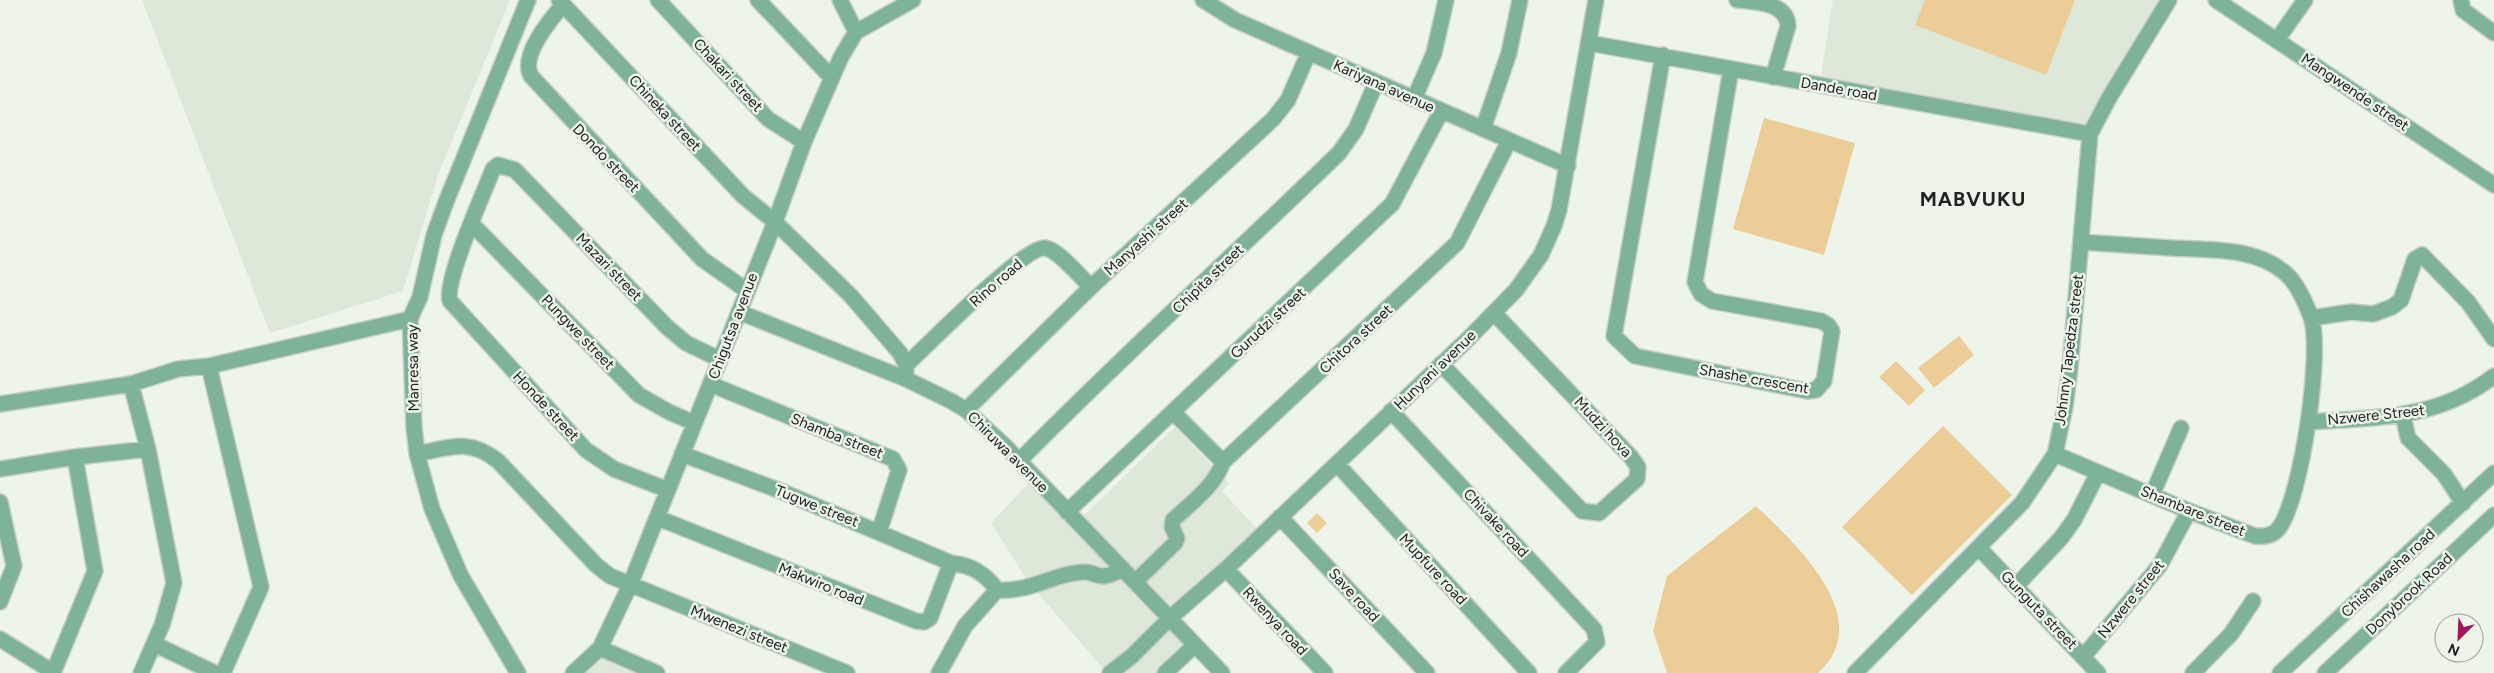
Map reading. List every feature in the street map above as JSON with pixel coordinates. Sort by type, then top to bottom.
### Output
[{"type":"street","name":"Manresa way","points":[[518,673],[461,576],[432,509],[418,454],[414,426],[410,319],[420,297],[434,235],[446,202],[528,0]]},
{"type":"street","name":"Chakari street","points":[[658,0],[768,118],[804,142]]},
{"type":"street","points":[[758,0],[831,77]]},
{"type":"street","points":[[840,0],[856,32],[913,0]]},
{"type":"street","name":"Kariyana avenue","points":[[1203,0],[1235,20],[1414,98],[1509,142],[1568,166]]},
{"type":"street","points":[[1414,98],[1434,53],[1446,0]]},
{"type":"street","points":[[1483,129],[1504,72],[1520,0]]},
{"type":"street","name":"Hunyani avenue","points":[[1110,673],[1131,657],[1170,618],[1226,569],[1442,364],[1516,290],[1541,255],[1554,226],[1568,166],[1596,0]]},
{"type":"street","points":[[1736,0],[1776,8],[1787,19],[1788,26],[1773,77]]},
{"type":"street","name":"Johnny Tapedza street","points":[[1855,673],[1979,548],[2032,491],[2055,454],[2067,397],[2090,134],[2109,98],[2169,0]]},
{"type":"street","name":"Mangwende street","points":[[2216,0],[2494,185]]},
{"type":"street","points":[[2277,40],[2305,0]]},
{"type":"street","points":[[2461,0],[2463,10],[2494,33]]},
{"type":"street","name":"Chineka street","points":[[561,2],[743,196],[775,222],[851,296],[900,353],[906,372]]},
{"type":"street","name":"Dondo street","points":[[561,2],[537,40],[528,64],[530,76],[702,259],[746,290]]},
{"type":"street","name":"Chigutsa avenue","points":[[574,673],[600,648],[630,585],[658,518],[746,290],[775,222],[804,142],[831,77],[856,32]]},
{"type":"street","name":"Dande road","points":[[1589,43],[2090,134]]},
{"type":"street","name":"Manyashi street","points":[[966,410],[1091,287],[1273,119],[1288,100],[1308,52]]},
{"type":"street","name":"Shashe crescent","points":[[1663,56],[1614,336],[1635,356],[1807,391],[1816,390],[1824,381],[1832,331],[1828,325],[1821,321],[1712,301],[1700,294],[1695,282],[1731,69]]},
{"type":"street","name":"Chipita street","points":[[1019,460],[1095,384],[1180,306],[1339,153],[1356,129],[1376,83]]},
{"type":"street","name":"Gurudzi street","points":[[1067,512],[1392,204],[1441,112]]},
{"type":"street","name":"Chitora street","points":[[1135,582],[1176,543],[1177,538],[1172,527],[1173,520],[1220,473],[1223,462],[1457,243],[1509,142]]},
{"type":"street","name":"Mazari street","points":[[472,224],[493,169],[498,165],[512,168],[667,328],[686,343],[719,359]]},
{"type":"street","name":"Honde street","points":[[472,224],[456,264],[449,292],[452,304],[586,450],[614,469],[668,490]]},
{"type":"street","name":"Pungwe street","points":[[472,224],[639,395],[669,412],[694,422]]},
{"type":"street","name":"Shambare street","points":[[2055,454],[2189,511],[2255,536],[2266,536],[2273,533],[2282,522],[2292,498],[2309,422],[2313,344],[2311,318],[2291,278],[2279,268],[2260,259],[2232,252],[2081,242]]},
{"type":"street","name":"Rino road","points":[[906,372],[994,282],[1019,260],[1037,250],[1046,248],[1055,252],[1091,287]]},
{"type":"street","points":[[2311,318],[2351,312],[2373,314],[2392,307],[2401,300],[2415,259],[2422,255],[2468,302],[2494,339]]},
{"type":"street","name":"Chiruwa avenue","points":[[739,312],[906,372],[966,410],[1019,460],[1222,673]]},
{"type":"street","name":"Mudzi hova","points":[[1442,364],[1582,511],[1594,514],[1599,513],[1637,479],[1638,466],[1632,457],[1494,313]]},
{"type":"street","points":[[0,404],[131,384],[178,369],[210,366],[410,319]]},
{"type":"street","points":[[210,366],[261,587],[223,673]]},
{"type":"street","name":"Nzwere Street","points":[[2309,422],[2403,415],[2432,409],[2445,404],[2494,376]]},
{"type":"street","points":[[131,384],[148,449],[174,583],[162,625],[141,673]]},
{"type":"street","name":"Shamba street","points":[[710,384],[893,459],[899,470],[879,532]]},
{"type":"street","points":[[1173,412],[1223,462]]},
{"type":"street","name":"Chivake road","points":[[1391,412],[1593,628],[1597,642],[1566,673]]},
{"type":"street","points":[[2403,415],[2408,438],[2444,474],[2463,502]]},
{"type":"street","points":[[2152,495],[2181,428]]},
{"type":"street","name":"Mwenezi street","points":[[418,454],[461,444],[475,447],[488,453],[498,461],[596,565],[610,576],[847,673]]},
{"type":"street","points":[[0,469],[75,457],[148,449]]},
{"type":"street","name":"Tugwe street","points":[[682,454],[778,490],[950,563],[967,565],[983,574],[997,590]]},
{"type":"street","points":[[0,639],[53,672],[95,571],[75,457]]},
{"type":"street","name":"Mupfure road","points":[[1337,464],[1529,673]]},
{"type":"street","points":[[2016,586],[2074,520],[2098,473]]},
{"type":"street","name":"Chishawasha road","points":[[2280,673],[2494,473]]},
{"type":"street","points":[[0,502],[14,566],[0,602]]},
{"type":"street","name":"Nzwere street","points":[[2083,657],[2160,565],[2189,511]]},
{"type":"street","name":"Donybrook Road","points":[[2325,673],[2494,515]]},
{"type":"street","name":"Save road","points":[[1280,517],[1427,673]]},
{"type":"street","name":"Makwiro road","points":[[658,518],[916,621],[924,622],[930,618],[950,563]]},
{"type":"street","name":"Gunguta street","points":[[1979,548],[2098,673]]},
{"type":"street","points":[[939,673],[965,626],[997,590],[1034,586],[1069,574],[1087,572],[1099,576],[1109,576],[1122,569]]},
{"type":"street","name":"Rwenya road","points":[[1226,569],[1325,673]]},
{"type":"street","points":[[2193,673],[2231,634],[2253,601]]},
{"type":"street","points":[[154,644],[215,673]]},
{"type":"street","points":[[1165,673],[1195,644]]},
{"type":"street","points":[[600,648],[657,673]]},
{"type":"shaded area","points":[[142,0],[510,0],[438,175],[403,291],[270,333]]},
{"type":"shaded area","points":[[1833,0],[2170,0],[2090,131],[1820,81]]},
{"type":"shaded area","points":[[1925,0],[2075,0],[2046,75],[1915,25]]},
{"type":"shaded area","points":[[1764,118],[1855,143],[1824,255],[1733,229]]},
{"type":"shaded area","points":[[1959,336],[1974,355],[1934,388],[1918,368]]},
{"type":"shaded area","points":[[1896,361],[1925,390],[1909,406],[1879,377]]},
{"type":"shaded area","points":[[1943,426],[2012,495],[1912,595],[1842,527]]},
{"type":"shaded area","points":[[1175,427],[1229,483],[1222,491],[1261,533],[1162,622],[1195,656],[1177,673],[1107,673],[1029,583],[991,523],[1030,482],[1073,526]]},
{"type":"shaded area","points":[[1756,506],[1809,561],[1825,584],[1835,606],[1839,629],[1834,652],[1818,673],[1667,673],[1653,631],[1667,576]]},
{"type":"shaded area","points":[[1317,513],[1327,523],[1317,533],[1307,523]]},
{"type":"shaded area","points":[[599,657],[637,673],[584,673]]},
{"type":"district","name":"MABVUKU","points":[[1973,199]]}]
